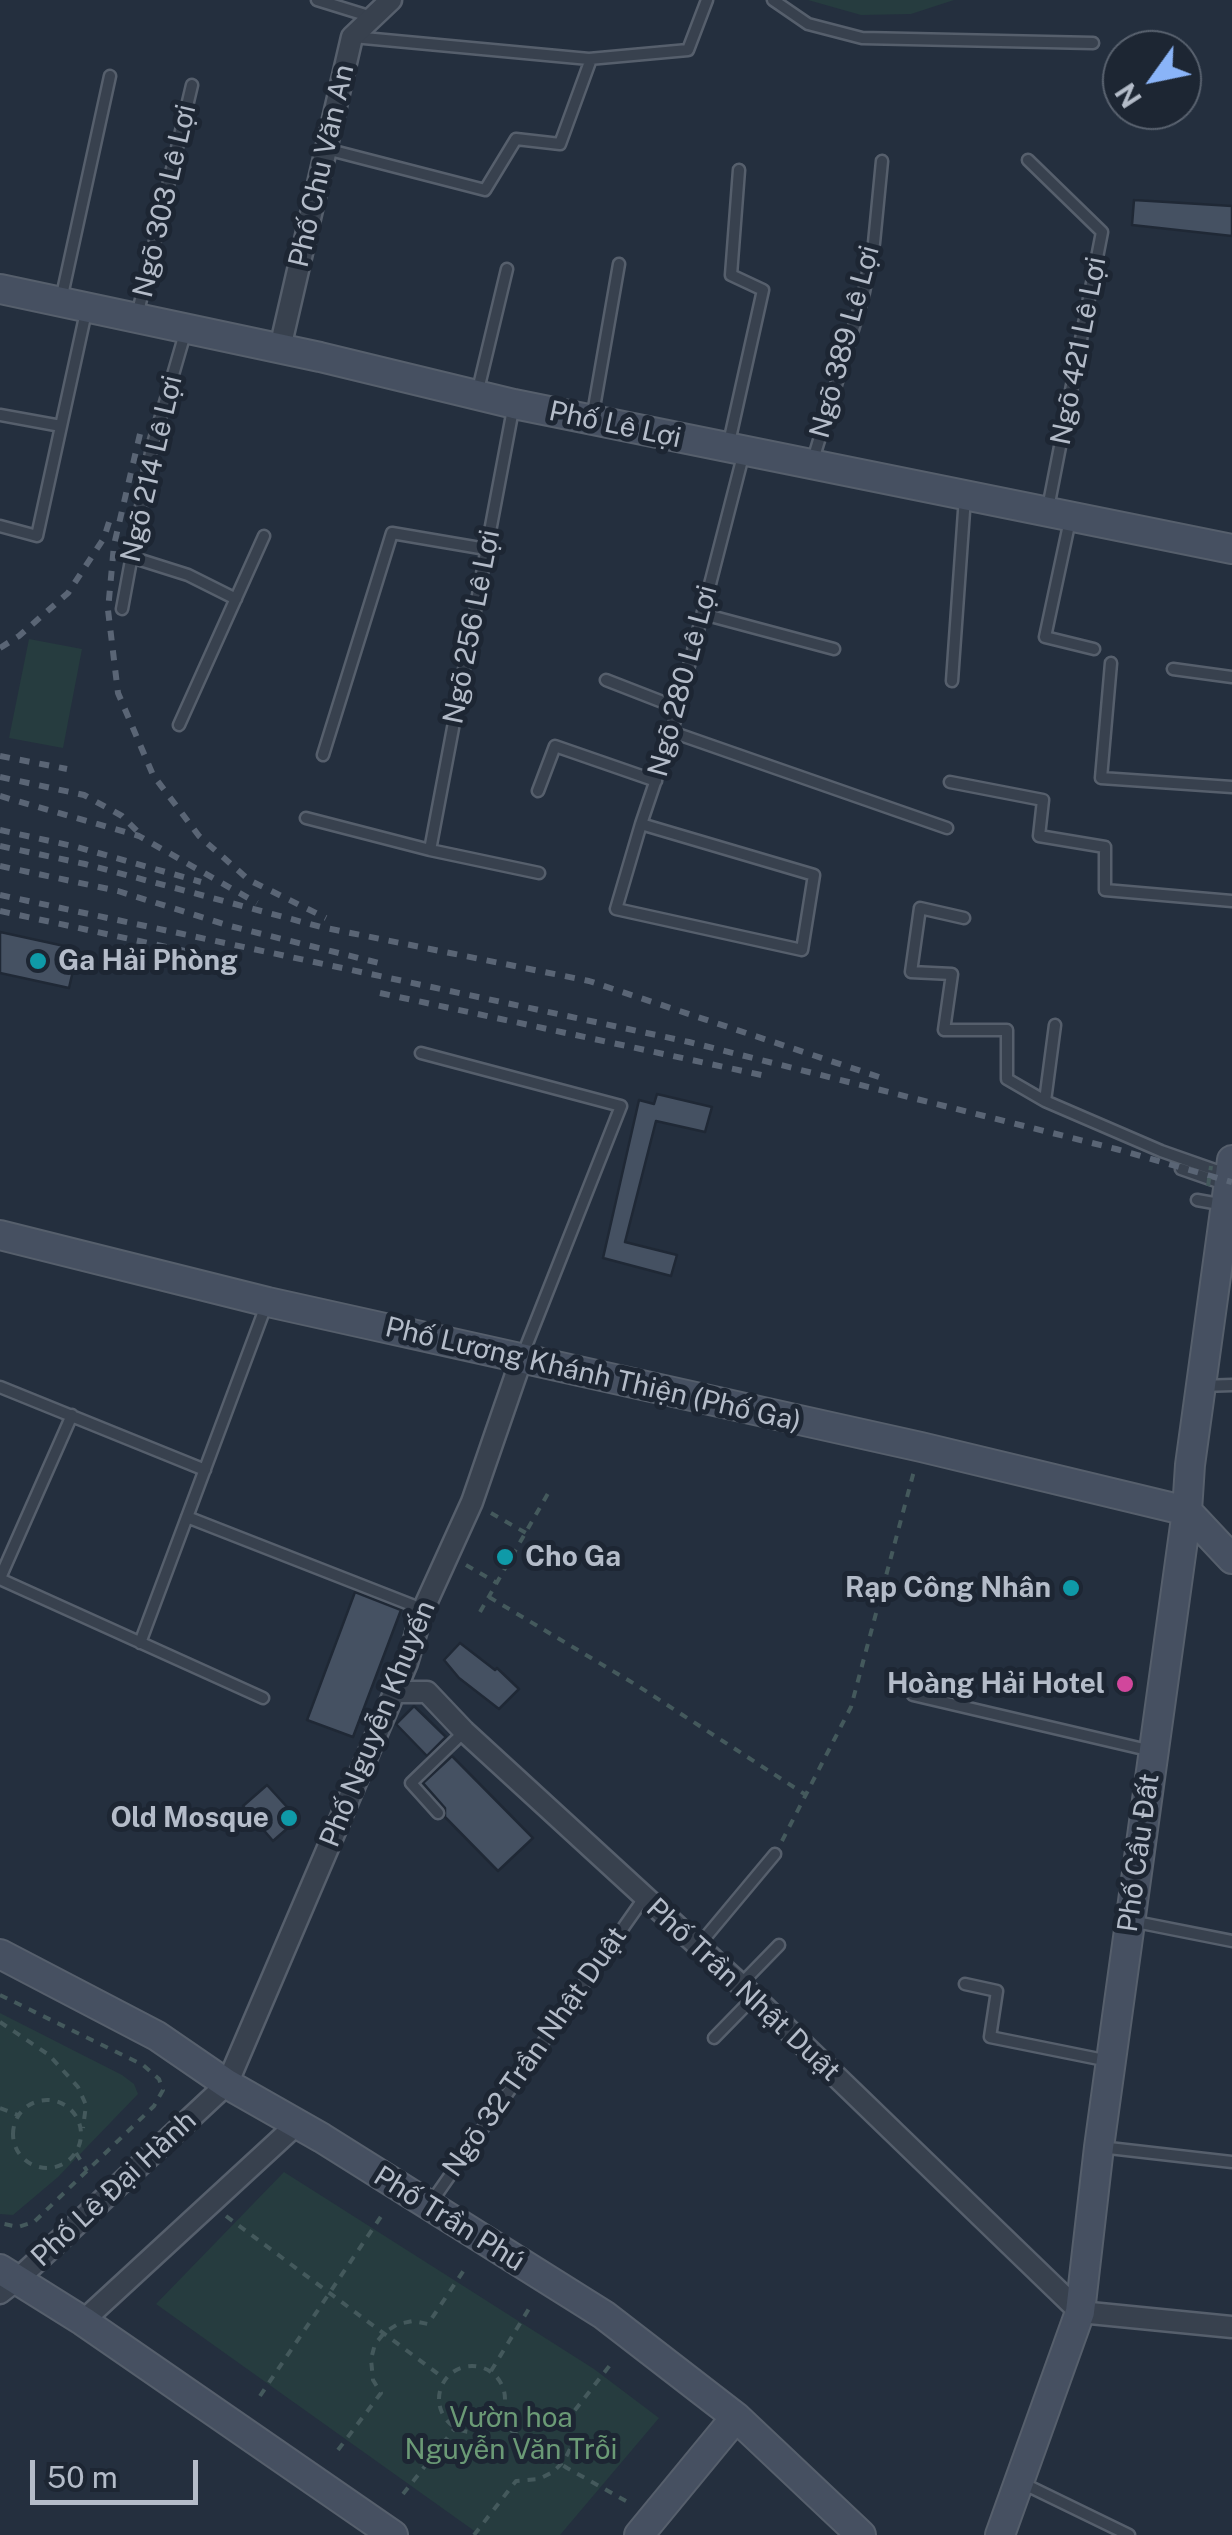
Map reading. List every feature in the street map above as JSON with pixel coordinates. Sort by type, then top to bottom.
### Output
[{"type":"main road","name":"Phố Lê Lợi","points":[[0,290],[280,348],[514,404],[1232,549]]},
{"type":"main road","name":"Phố Cầu Đất","points":[[1000,2535],[1080,2312],[1110,2062],[1188,1511],[1225,1178]]},
{"type":"main road","name":"Phố Lương Khánh Thiện (Phố Ga)","points":[[0,1234],[268,1302],[921,1447],[1188,1511]]},
{"type":"main road","points":[[1188,1511],[1232,1558]]},
{"type":"main road","name":"Phố Trần Phú","points":[[0,1954],[157,2036],[227,2084],[604,2315],[736,2418],[861,2535]]},
{"type":"main road","points":[[6,2280],[83,2321],[393,2535]]},
{"type":"main road","points":[[639,2535],[736,2418]]},
{"type":"street","name":"Phố Chu Văn An","points":[[280,348],[352,37],[378,7]]},
{"type":"street","name":"Phố Nguyễn Khuyến","points":[[227,2084],[472,1502],[521,1360]]},
{"type":"street","name":"Phố Trần Nhật Duật","points":[[407,1662],[426,1692],[464,1731],[747,1991],[1080,2312]]},
{"type":"street","points":[[394,1692],[426,1692]]},
{"type":"street","name":"Phố Lê Đại Hành","points":[[6,2280],[227,2084]]},
{"type":"street","points":[[83,2321],[297,2124]]},
{"type":"street","points":[[1080,2312],[1232,2327]]},
{"type":"lane","points":[[317,0],[378,7]]},
{"type":"lane","points":[[352,37],[591,58],[688,50],[707,0]]},
{"type":"lane","points":[[773,0],[808,24],[862,38],[1093,43]]},
{"type":"lane","points":[[326,149],[485,190],[516,139],[560,144],[591,58]]},
{"type":"lane","points":[[0,526],[37,536],[60,426],[74,303],[110,76]]},
{"type":"lane","name":"Ngõ 303 Lê Lợi","points":[[137,317],[192,84]]},
{"type":"lane","name":"Ngõ 421 Lê Lợi","points":[[1028,160],[1102,232],[1058,516]]},
{"type":"lane","name":"Ngõ 389 Lê Lợi","points":[[812,464],[862,297],[874,243],[882,161]]},
{"type":"lane","name":"Ngõ 280 Lê Lợi","points":[[642,824],[814,875],[802,950],[616,909],[642,824],[672,732],[703,614],[764,290],[731,276],[739,170]]},
{"type":"lane","points":[[592,420],[619,264]]},
{"type":"lane","points":[[477,395],[507,269]]},
{"type":"lane","name":"Ngõ 214 Lê Lợi","points":[[122,609],[152,447],[186,329]]},
{"type":"lane","name":"Ngõ 256 Lê Lợi","points":[[430,850],[514,404]]},
{"type":"lane","points":[[0,414],[60,426]]},
{"type":"lane","points":[[952,682],[966,496]]},
{"type":"lane","points":[[1058,516],[1046,637],[1094,648]]},
{"type":"lane","points":[[323,755],[392,533],[486,549]]},
{"type":"lane","points":[[178,725],[264,536]]},
{"type":"lane","points":[[131,557],[188,575],[236,599]]},
{"type":"lane","points":[[703,614],[834,649]]},
{"type":"lane","points":[[1111,662],[1102,778],[1232,787]]},
{"type":"lane","points":[[1173,669],[1232,677]]},
{"type":"lane","points":[[606,680],[678,708]]},
{"type":"lane","points":[[672,732],[947,828]]},
{"type":"lane","points":[[538,791],[555,746],[656,781]]},
{"type":"lane","points":[[950,782],[1043,800],[1039,836],[1106,847],[1105,890],[1232,901]]},
{"type":"lane","points":[[306,818],[538,873]]},
{"type":"lane","points":[[964,918],[920,908],[910,972],[952,974],[944,1030],[1007,1030],[1007,1079],[1045,1102],[1225,1178]]},
{"type":"lane","points":[[1045,1102],[1055,1025]]},
{"type":"lane","points":[[421,1052],[621,1106],[521,1360]]},
{"type":"lane","points":[[1181,1169],[1225,1178]]},
{"type":"lane","points":[[1198,1200],[1225,1178]]},
{"type":"lane","points":[[140,1643],[268,1302]]},
{"type":"lane","points":[[1201,1386],[1232,1385]]},
{"type":"lane","points":[[0,1386],[205,1470]]},
{"type":"lane","points":[[72,1415],[0,1578],[263,1698]]},
{"type":"lane","points":[[187,1517],[424,1610]]},
{"type":"lane","points":[[912,1695],[1154,1752]]},
{"type":"lane","points":[[438,1812],[410,1782],[464,1731]]},
{"type":"lane","points":[[698,1946],[775,1854]]},
{"type":"lane","name":"Ngõ 32 Trần Nhật Duật","points":[[428,2207],[644,1898]]},
{"type":"lane","points":[[1130,1921],[1232,1941]]},
{"type":"lane","points":[[714,2038],[779,1945]]},
{"type":"lane","points":[[966,1984],[997,1991],[990,2037],[1110,2062]]},
{"type":"lane","points":[[1099,2147],[1232,2162]]},
{"type":"lane","points":[[1019,2482],[1129,2535]]},
{"type":"path","points":[[775,1854],[852,1706],[921,1447]]},
{"type":"path","points":[[480,1612],[550,1490]]},
{"type":"path","points":[[472,1502],[526,1533]]},
{"type":"path","points":[[448,1556],[497,1582]]},
{"type":"path","points":[[488,1597],[638,1686],[806,1795]]},
{"type":"path","points":[[0,1995],[143,2065],[159,2079],[162,2090],[154,2106],[34,2222],[18,2227],[0,2223]]},
{"type":"path","points":[[0,2022],[49,2055],[78,2087],[86,2105],[82,2130],[76,2154],[57,2168],[32,2166],[15,2148],[12,2136],[18,2116],[37,2101],[61,2102],[71,2108],[82,2130]]},
{"type":"path","points":[[0,2108],[18,2116]]},
{"type":"path","points":[[76,2154],[87,2172]]},
{"type":"path","points":[[222,2214],[445,2380]]},
{"type":"path","points":[[260,2396],[382,2214]]},
{"type":"path","points":[[338,2450],[381,2393],[373,2380],[371,2358],[376,2344],[398,2324],[428,2324],[466,2267]]},
{"type":"path","points":[[492,2372],[530,2306]]},
{"type":"path","points":[[474,2535],[516,2481],[539,2479],[562,2464],[571,2447],[572,2414],[614,2360]]},
{"type":"path","points":[[469,2365],[492,2372],[505,2399],[498,2420],[478,2432],[455,2428],[440,2410],[438,2399],[445,2380],[458,2368],[469,2365]]},
{"type":"path","points":[[498,2420],[562,2464],[626,2500]]},
{"type":"path","points":[[402,2494],[455,2428]]},
{"type":"green space","points":[[808,0],[954,0],[911,14],[861,15]]},
{"type":"green space","points":[[29,639],[82,649],[63,748],[9,738]]},
{"type":"green space","points":[[0,2013],[122,2075],[134,2084],[138,2094],[58,2177],[13,2215],[0,2214]]},
{"type":"green space","name":"Vườn hoa Nguyễn Văn Trỗi","points":[[284,2172],[594,2369],[659,2418],[560,2535],[480,2535],[156,2304]]},
{"type":"building","points":[[1134,200],[1232,206],[1232,236],[1132,225]]},
{"type":"building","name":"Ga Hải Phòng","points":[[0,932],[78,949],[69,988],[0,973]]},
{"type":"building","points":[[657,1094],[712,1107],[705,1132],[656,1121],[625,1242],[677,1255],[671,1276],[603,1258],[639,1100],[654,1104]]},
{"type":"building","points":[[355,1592],[401,1610],[353,1737],[307,1720]]},
{"type":"building","points":[[460,1643],[497,1668],[519,1689],[499,1709],[459,1678],[444,1660]]},
{"type":"building","points":[[414,1706],[446,1737],[427,1756],[396,1724]]},
{"type":"building","points":[[452,1756],[533,1838],[498,1871],[445,1817],[445,1808],[423,1783]]},
{"type":"building","points":[[267,1785],[298,1819],[273,1841],[243,1806]]},
{"type":"railway","points":[[140,434],[114,545],[108,610],[118,693],[153,775],[199,836],[249,880],[326,918]]},
{"type":"railway","points":[[0,648],[68,593],[104,538],[110,519]]},
{"type":"railway","points":[[0,756],[67,769]]},
{"type":"railway","points":[[0,777],[84,795],[122,816],[137,831]]},
{"type":"railway","points":[[0,796],[139,836],[257,903]]},
{"type":"railway","points":[[0,830],[201,882]]},
{"type":"railway","points":[[0,846],[85,864],[321,927],[589,981],[879,1077]]},
{"type":"railway","points":[[0,866],[118,891],[230,926],[387,965]]},
{"type":"railway","points":[[0,895],[689,1042],[1232,1182]]},
{"type":"railway","points":[[0,911],[213,957]]},
{"type":"railway","points":[[380,993],[766,1076]]},
{"type":"place","name":"Ga Hải Phòng","points":[[38,961]]},
{"type":"place","name":"Cho Ga","points":[[505,1557]]},
{"type":"place","name":"Rạp Công Nhân","points":[[1071,1588]]},
{"type":"place","name":"Hoàng Hải Hotel","points":[[1125,1684]]},
{"type":"place","name":"Old Mosque","points":[[289,1818]]}]
